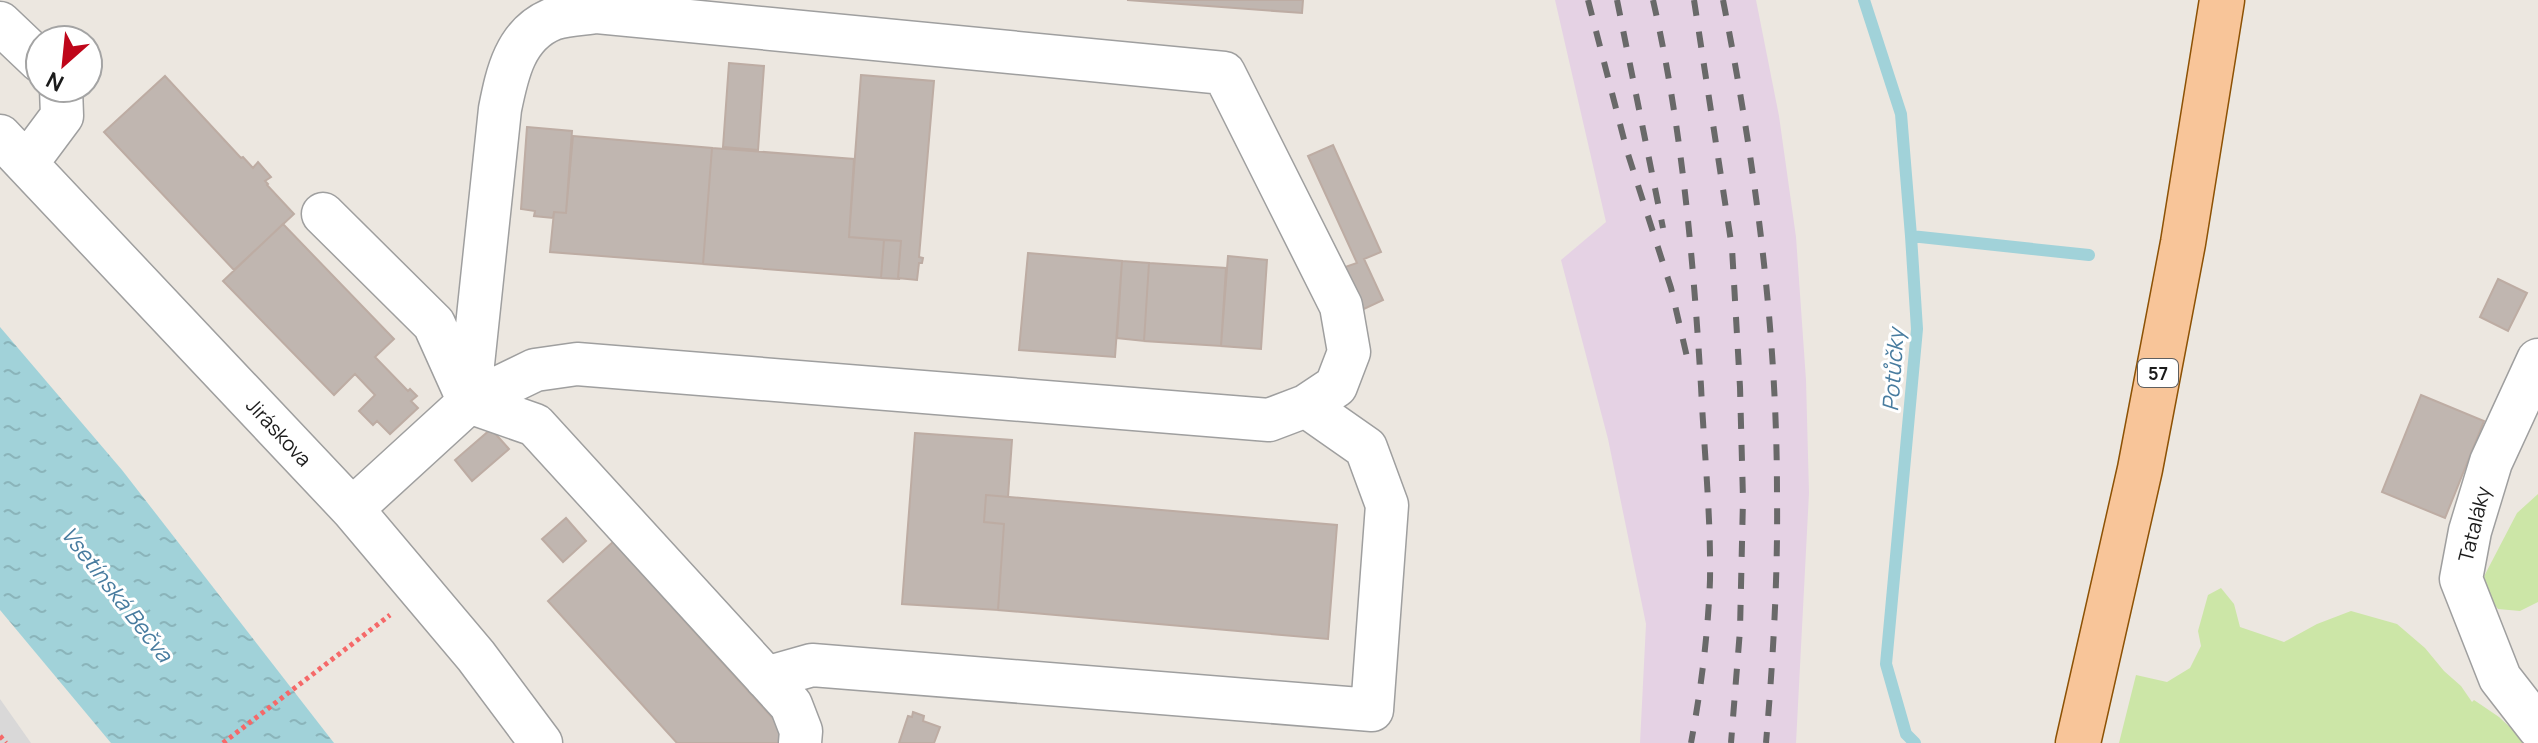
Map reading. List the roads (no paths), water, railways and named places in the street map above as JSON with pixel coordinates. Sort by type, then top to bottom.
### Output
[{"type":"main road","name":"57","points":[[2078,743],[2140,469],[2183,243],[2222,0]]},
{"type":"street","points":[[352,509],[469,402],[535,370],[577,364],[1269,420],[1306,406],[1336,386],[1349,352],[1341,306],[1224,73],[597,12],[553,19],[525,38],[509,68],[500,109],[469,402]]},
{"type":"street","points":[[0,23],[24,46]]},
{"type":"street","points":[[13,150],[62,116],[62,104]]},
{"type":"street","name":"Jiráskova","points":[[13,150],[352,509],[422,590],[522,714],[541,743]]},
{"type":"street","points":[[323,214],[434,324],[469,402],[535,425],[791,705],[801,731],[800,743]]},
{"type":"street","name":"Tataláky","points":[[2538,360],[2491,462],[2470,531],[2461,579],[2500,678],[2538,727]]},
{"type":"street","points":[[766,678],[812,665],[1372,710],[1387,505],[1366,448],[1306,406]]},
{"type":"water","name":"Vsetínská Bečva","points":[[0,327],[122,470],[334,743],[111,743],[0,610]]},
{"type":"waterway","name":"Potůčky","points":[[1864,0],[1901,114],[1911,236],[1917,329],[1886,664],[1906,734],[1915,743]]},
{"type":"waterway","points":[[1911,236],[2089,255]]},
{"type":"railway","points":[[1588,0],[1627,151],[1671,288],[1690,370]]},
{"type":"railway","points":[[1617,0],[1663,228]]},
{"type":"railway","points":[[1653,0],[1672,96],[1685,192],[1698,337],[1708,507],[1708,621],[1691,743]]},
{"type":"railway","points":[[1694,0],[1732,248],[1740,387],[1743,499],[1740,630],[1731,743]]},
{"type":"railway","points":[[1723,0],[1754,184],[1773,370],[1777,556],[1766,743]]}]
